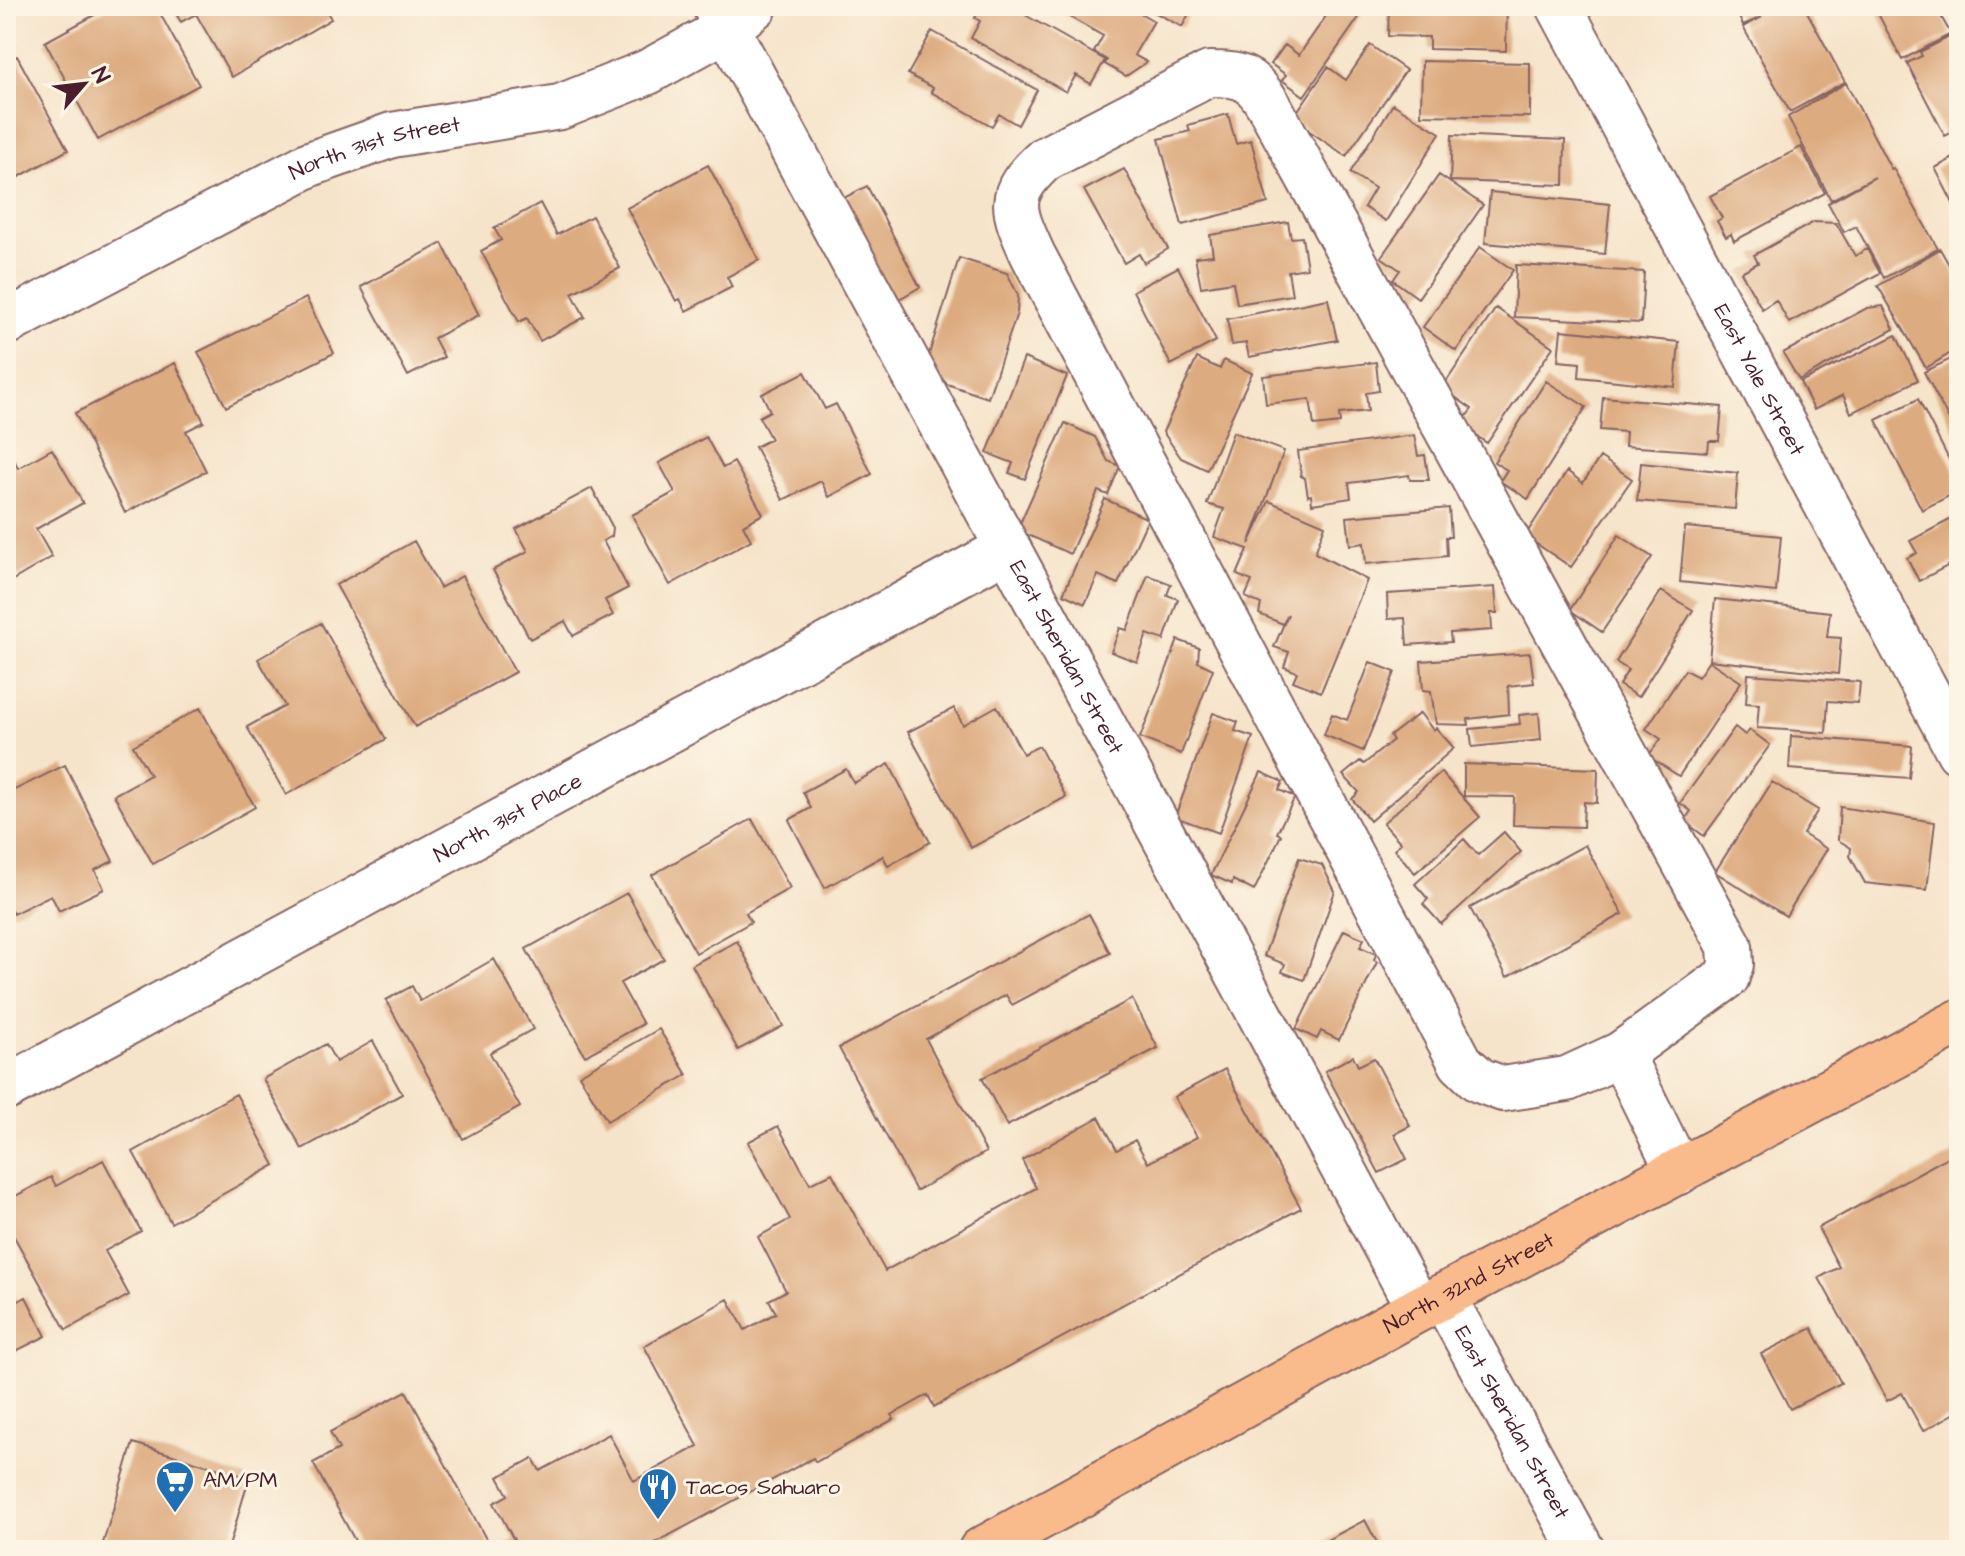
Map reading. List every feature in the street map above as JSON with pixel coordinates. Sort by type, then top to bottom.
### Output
[{"type":"main road","name":"North 32nd Street","points":[[981,1550],[1431,1303],[1959,1022]]},
{"type":"street","name":"East Yale Street","points":[[1559,6],[1959,752]]},
{"type":"street","name":"North 31st Street","points":[[6,323],[310,164],[392,135],[560,107],[648,72],[733,13]]},
{"type":"street","name":"East Sheridan Street","points":[[733,13],[1008,548],[1431,1303],[1582,1550]]},
{"type":"street","points":[[1209,74],[1237,74],[1251,81],[1261,92],[1730,946],[1731,964],[1727,977],[1621,1054],[1567,1079],[1503,1089],[1479,1080],[1461,1063],[1028,245],[1019,225],[1015,197],[1025,177],[1045,159],[1209,74]]},
{"type":"street","name":"North 31st Place","points":[[6,1088],[1008,548]]},
{"type":"street","points":[[1621,1054],[1679,1172]]},
{"type":"building","points":[[111,6],[156,6],[199,85],[98,140],[45,42]]},
{"type":"building","points":[[171,6],[324,6],[331,19],[232,77],[196,14],[181,22]]},
{"type":"building","points":[[982,6],[1009,6],[1105,60],[1091,84],[1076,75],[1066,92],[971,38],[980,21],[975,18]]},
{"type":"building","points":[[1050,6],[1128,6],[1154,21],[1134,55],[1147,62],[1126,76],[1105,64],[1107,60],[1094,52],[1103,36]]},
{"type":"building","points":[[1143,6],[1193,6],[1182,27]]},
{"type":"building","points":[[1333,6],[1367,6],[1304,96],[1282,80],[1286,75],[1271,64],[1285,45],[1299,55]]},
{"type":"building","points":[[1389,6],[1507,6],[1506,51],[1429,49],[1429,37],[1388,36]]},
{"type":"building","points":[[1733,6],[1804,6],[1845,82],[1790,112],[1743,27],[1762,17],[1743,25]]},
{"type":"building","points":[[1874,6],[1935,6],[1951,34],[1902,60]]},
{"type":"building","points":[[932,31],[1037,90],[1018,125],[999,114],[992,126],[931,92],[933,88],[908,74]]},
{"type":"building","points":[[1951,36],[1959,52],[1959,129],[1945,136],[1907,63],[1922,56],[1920,52]]},
{"type":"building","points":[[1370,45],[1406,70],[1346,156],[1292,119],[1328,67],[1346,80]]},
{"type":"building","points":[[17,56],[68,150],[6,184],[6,62]]},
{"type":"building","points":[[1422,61],[1530,63],[1530,117],[1421,115]]},
{"type":"building","points":[[1846,83],[1938,249],[1884,278],[1856,226],[1844,232],[1828,203],[1875,177],[1831,200],[1788,117]]},
{"type":"building","points":[[1393,104],[1440,133],[1386,221],[1364,207],[1375,188],[1350,173]]},
{"type":"building","points":[[1228,114],[1236,144],[1251,140],[1268,203],[1182,225],[1159,139],[1190,131],[1188,125]]},
{"type":"building","points":[[1452,135],[1565,140],[1564,185],[1450,181]]},
{"type":"building","points":[[1801,147],[1825,193],[1734,241],[1731,234],[1726,237],[1717,221],[1722,218],[1710,196]]},
{"type":"building","points":[[1959,155],[1959,207],[1956,209],[1935,168]]},
{"type":"building","points":[[708,165],[759,260],[727,277],[732,287],[686,311],[680,299],[676,301],[627,208]]},
{"type":"building","points":[[1124,169],[1168,249],[1144,263],[1139,254],[1124,263],[1084,190]]},
{"type":"building","points":[[1439,175],[1483,205],[1418,298],[1393,280],[1400,270],[1381,257]]},
{"type":"building","points":[[867,186],[920,287],[890,304],[836,202]]},
{"type":"building","points":[[1490,192],[1610,204],[1605,254],[1485,243]]},
{"type":"building","points":[[540,203],[557,235],[592,216],[620,268],[572,293],[585,317],[540,341],[527,318],[519,322],[481,251],[501,240],[494,228]]},
{"type":"building","points":[[1288,222],[1291,238],[1302,237],[1307,268],[1288,271],[1292,295],[1237,304],[1233,282],[1201,287],[1195,257],[1213,255],[1210,235]]},
{"type":"building","points":[[1814,222],[1836,223],[1855,256],[1867,249],[1880,273],[1789,323],[1776,300],[1762,309],[1741,272],[1758,263],[1754,255]]},
{"type":"building","points":[[442,243],[479,315],[434,338],[444,357],[408,376],[361,287]]},
{"type":"building","points":[[1480,247],[1513,270],[1456,351],[1423,327]]},
{"type":"building","points":[[1940,249],[1959,282],[1959,348],[1926,368],[1878,286]]},
{"type":"building","points":[[959,258],[1007,273],[1018,295],[1017,313],[988,398],[947,384],[926,364]]},
{"type":"building","points":[[1516,265],[1644,272],[1641,323],[1514,317]]},
{"type":"building","points":[[1178,267],[1216,341],[1171,365],[1133,291]]},
{"type":"building","points":[[306,298],[334,353],[226,407],[198,352]]},
{"type":"building","points":[[1328,299],[1337,340],[1249,357],[1246,343],[1232,345],[1227,319]]},
{"type":"building","points":[[1883,306],[1894,329],[1799,380],[1783,353],[1867,308]]},
{"type":"building","points":[[1496,308],[1553,347],[1487,443],[1460,425],[1472,409],[1442,388]]},
{"type":"building","points":[[1561,330],[1679,342],[1675,387],[1579,377],[1580,363],[1558,361]]},
{"type":"building","points":[[1896,335],[1918,380],[1851,413],[1843,395],[1814,410],[1800,382]]},
{"type":"building","points":[[1959,355],[1959,439],[1924,372]]},
{"type":"building","points":[[1024,358],[1067,376],[1025,479],[1009,473],[1013,463],[987,453]]},
{"type":"building","points":[[1197,358],[1220,369],[1224,360],[1252,373],[1207,470],[1181,458],[1163,432]]},
{"type":"building","points":[[1376,362],[1379,391],[1366,393],[1368,411],[1339,414],[1340,423],[1314,426],[1310,399],[1266,404],[1263,376]]},
{"type":"building","points":[[175,363],[204,422],[186,431],[206,471],[125,513],[75,413]]},
{"type":"building","points":[[805,372],[825,409],[836,404],[872,474],[829,497],[821,481],[783,500],[755,447],[771,439],[759,417],[770,411],[762,394]]},
{"type":"building","points":[[1546,381],[1586,407],[1528,499],[1500,481],[1507,470],[1494,462]]},
{"type":"building","points":[[1603,397],[1722,407],[1719,441],[1709,441],[1708,452],[1625,446],[1626,432],[1600,430]]},
{"type":"building","points":[[1918,399],[1959,479],[1959,491],[1922,510],[1876,420]]},
{"type":"building","points":[[1065,423],[1095,437],[1108,461],[1120,466],[1108,495],[1098,491],[1070,554],[1017,530]]},
{"type":"building","points":[[1233,432],[1284,451],[1249,544],[1269,501],[1325,525],[1315,553],[1367,580],[1321,692],[1293,681],[1297,672],[1284,667],[1289,652],[1274,647],[1288,614],[1283,624],[1259,614],[1261,604],[1245,597],[1252,581],[1237,575],[1248,549],[1214,537],[1224,509],[1207,504]]},
{"type":"building","points":[[1414,435],[1418,456],[1425,455],[1429,480],[1410,480],[1409,475],[1349,483],[1351,498],[1312,504],[1305,478],[1301,476],[1298,451]]},
{"type":"building","points":[[706,437],[723,468],[734,462],[763,514],[743,525],[751,540],[670,585],[632,515],[675,492],[659,463]]},
{"type":"building","points":[[52,449],[83,503],[36,529],[52,557],[6,584],[6,462],[13,458],[18,468]]},
{"type":"building","points":[[1600,457],[1632,479],[1571,567],[1525,536],[1567,471],[1583,483]]},
{"type":"building","points":[[1641,463],[1738,473],[1735,509],[1637,501]]},
{"type":"building","points":[[592,488],[613,528],[612,536],[603,541],[628,588],[605,600],[613,615],[573,636],[565,621],[530,639],[493,570],[528,551],[516,529]]},
{"type":"building","points":[[1105,499],[1148,519],[1118,584],[1098,575],[1085,604],[1063,594]]},
{"type":"building","points":[[1449,508],[1451,537],[1446,537],[1447,556],[1366,564],[1364,543],[1350,545],[1347,517]]},
{"type":"building","points":[[1959,515],[1959,560],[1919,581],[1907,558],[1917,553],[1910,541]]},
{"type":"building","points":[[1685,527],[1781,536],[1776,592],[1680,582]]},
{"type":"building","points":[[1619,535],[1652,557],[1602,632],[1570,610]]},
{"type":"building","points":[[414,541],[440,588],[462,576],[515,672],[415,727],[336,585]]},
{"type":"building","points":[[1148,575],[1171,584],[1167,595],[1178,599],[1164,640],[1147,634],[1137,662],[1111,652],[1120,628],[1127,630]]},
{"type":"building","points":[[1495,587],[1497,613],[1491,613],[1492,630],[1450,633],[1451,642],[1407,645],[1405,618],[1388,619],[1387,594]]},
{"type":"building","points":[[1661,591],[1693,610],[1638,697],[1619,685],[1628,670],[1616,662]]},
{"type":"building","points":[[1715,599],[1830,612],[1827,637],[1841,638],[1838,674],[1709,660]]},
{"type":"building","points":[[321,623],[386,739],[286,795],[247,727],[285,706],[258,659]]},
{"type":"building","points":[[1178,640],[1199,648],[1198,662],[1213,669],[1181,754],[1140,738]]},
{"type":"building","points":[[1530,653],[1534,683],[1508,686],[1509,714],[1468,719],[1469,725],[1436,724],[1431,691],[1423,690],[1421,661]]},
{"type":"building","points":[[1709,661],[1741,682],[1679,776],[1648,756],[1661,739],[1646,729],[1685,670],[1698,677]]},
{"type":"building","points":[[1370,662],[1395,672],[1363,751],[1324,735],[1332,714],[1347,720]]},
{"type":"building","points":[[1748,674],[1860,682],[1858,703],[1828,701],[1826,733],[1757,728],[1759,704],[1746,703]]},
{"type":"building","points":[[997,706],[1023,754],[1039,746],[1066,797],[971,848],[908,732],[954,708],[963,725]]},
{"type":"building","points":[[200,708],[255,807],[153,864],[114,795],[150,775],[133,746]]},
{"type":"building","points":[[1213,713],[1238,722],[1235,731],[1253,737],[1219,833],[1175,817]]},
{"type":"building","points":[[1420,713],[1433,730],[1436,728],[1454,748],[1370,821],[1352,799],[1359,792],[1343,775],[1360,761],[1364,764],[1393,740],[1390,736]]},
{"type":"building","points":[[1539,713],[1541,740],[1472,747],[1470,729],[1520,724],[1519,715]]},
{"type":"building","points":[[1735,727],[1745,735],[1750,730],[1770,745],[1704,836],[1684,821],[1691,811],[1680,803]]},
{"type":"building","points":[[1791,736],[1912,746],[1909,778],[1789,769]]},
{"type":"building","points":[[889,764],[930,842],[888,866],[883,856],[825,888],[789,820],[811,808],[803,792],[846,769],[854,783]]},
{"type":"building","points":[[1464,764],[1598,769],[1597,803],[1584,802],[1583,827],[1513,825],[1514,797],[1464,796]]},
{"type":"building","points":[[65,765],[113,861],[95,870],[104,889],[59,911],[51,895],[13,914],[6,901],[6,794]]},
{"type":"building","points":[[1261,772],[1283,782],[1279,790],[1295,797],[1254,891],[1233,880],[1232,884],[1211,875]]},
{"type":"building","points":[[1441,772],[1480,817],[1415,873],[1394,849],[1401,843],[1383,823]]},
{"type":"building","points":[[1772,782],[1818,810],[1803,834],[1827,849],[1786,916],[1715,872]]},
{"type":"building","points":[[1840,807],[1935,822],[1927,890],[1865,883],[1850,856],[1851,848],[1838,840]]},
{"type":"building","points":[[752,819],[790,888],[746,913],[751,922],[696,953],[652,875]]},
{"type":"building","points":[[1504,832],[1521,852],[1441,924],[1423,904],[1428,899],[1415,884],[1464,839],[1478,855]]},
{"type":"building","points":[[1585,845],[1623,914],[1507,977],[1470,908]]},
{"type":"building","points":[[1299,858],[1322,865],[1335,891],[1304,980],[1282,972],[1285,964],[1264,956]]},
{"type":"building","points":[[627,893],[664,959],[620,983],[643,1024],[585,1056],[526,949]]},
{"type":"building","points":[[1089,914],[1110,953],[1012,1005],[1006,995],[926,1039],[986,1152],[916,1191],[839,1048]]},
{"type":"building","points":[[1344,930],[1364,939],[1360,947],[1376,954],[1374,960],[1377,962],[1339,1040],[1321,1031],[1317,1039],[1296,1029]]},
{"type":"building","points":[[737,941],[783,1026],[738,1050],[692,965]]},
{"type":"building","points":[[494,959],[533,1029],[490,1053],[520,1107],[463,1139],[386,1000],[412,986],[420,1001]]},
{"type":"building","points":[[1132,999],[1158,1048],[1007,1126],[982,1078]]},
{"type":"building","points":[[659,1029],[687,1075],[607,1121],[579,1075]]},
{"type":"building","points":[[373,1041],[402,1094],[302,1149],[263,1079],[326,1044],[336,1062]]},
{"type":"building","points":[[1353,1056],[1358,1066],[1374,1058],[1410,1126],[1394,1134],[1407,1159],[1379,1173],[1325,1071]]},
{"type":"building","points":[[1225,1069],[1301,1208],[934,1407],[928,1395],[892,1415],[894,1419],[816,1462],[813,1458],[642,1550],[496,1550],[514,1540],[494,1503],[508,1495],[498,1477],[533,1458],[540,1471],[609,1434],[634,1481],[698,1446],[644,1346],[728,1299],[745,1330],[776,1313],[769,1300],[786,1291],[758,1237],[790,1219],[748,1142],[778,1126],[810,1184],[832,1173],[885,1271],[1036,1188],[1022,1160],[1099,1117],[1117,1150],[1135,1140],[1148,1163],[1197,1137],[1174,1097]]},
{"type":"building","points":[[236,1094],[275,1165],[171,1223],[133,1152]]},
{"type":"building","points":[[1959,1151],[1959,1411],[1923,1431],[1902,1393],[1887,1401],[1819,1278],[1839,1267],[1818,1228]]},
{"type":"building","points":[[103,1160],[141,1231],[105,1251],[129,1295],[66,1330],[6,1222],[6,1201],[51,1177],[56,1186]]},
{"type":"building","points":[[6,1281],[17,1302],[26,1297],[46,1336],[6,1356]]},
{"type":"building","points":[[1812,1328],[1841,1383],[1790,1409],[1761,1354]]},
{"type":"building","points":[[406,1391],[492,1550],[360,1550],[313,1463],[339,1449],[330,1432]]},
{"type":"building","name":"AM/PM","points":[[133,1443],[249,1478],[228,1550],[101,1550]]},
{"type":"building","points":[[1365,1520],[1381,1550],[1308,1550]]},
{"type":"place","name":"AM/PM","points":[[175,1514]]},
{"type":"place","name":"Tacos Sahuaro","points":[[658,1521]]}]
